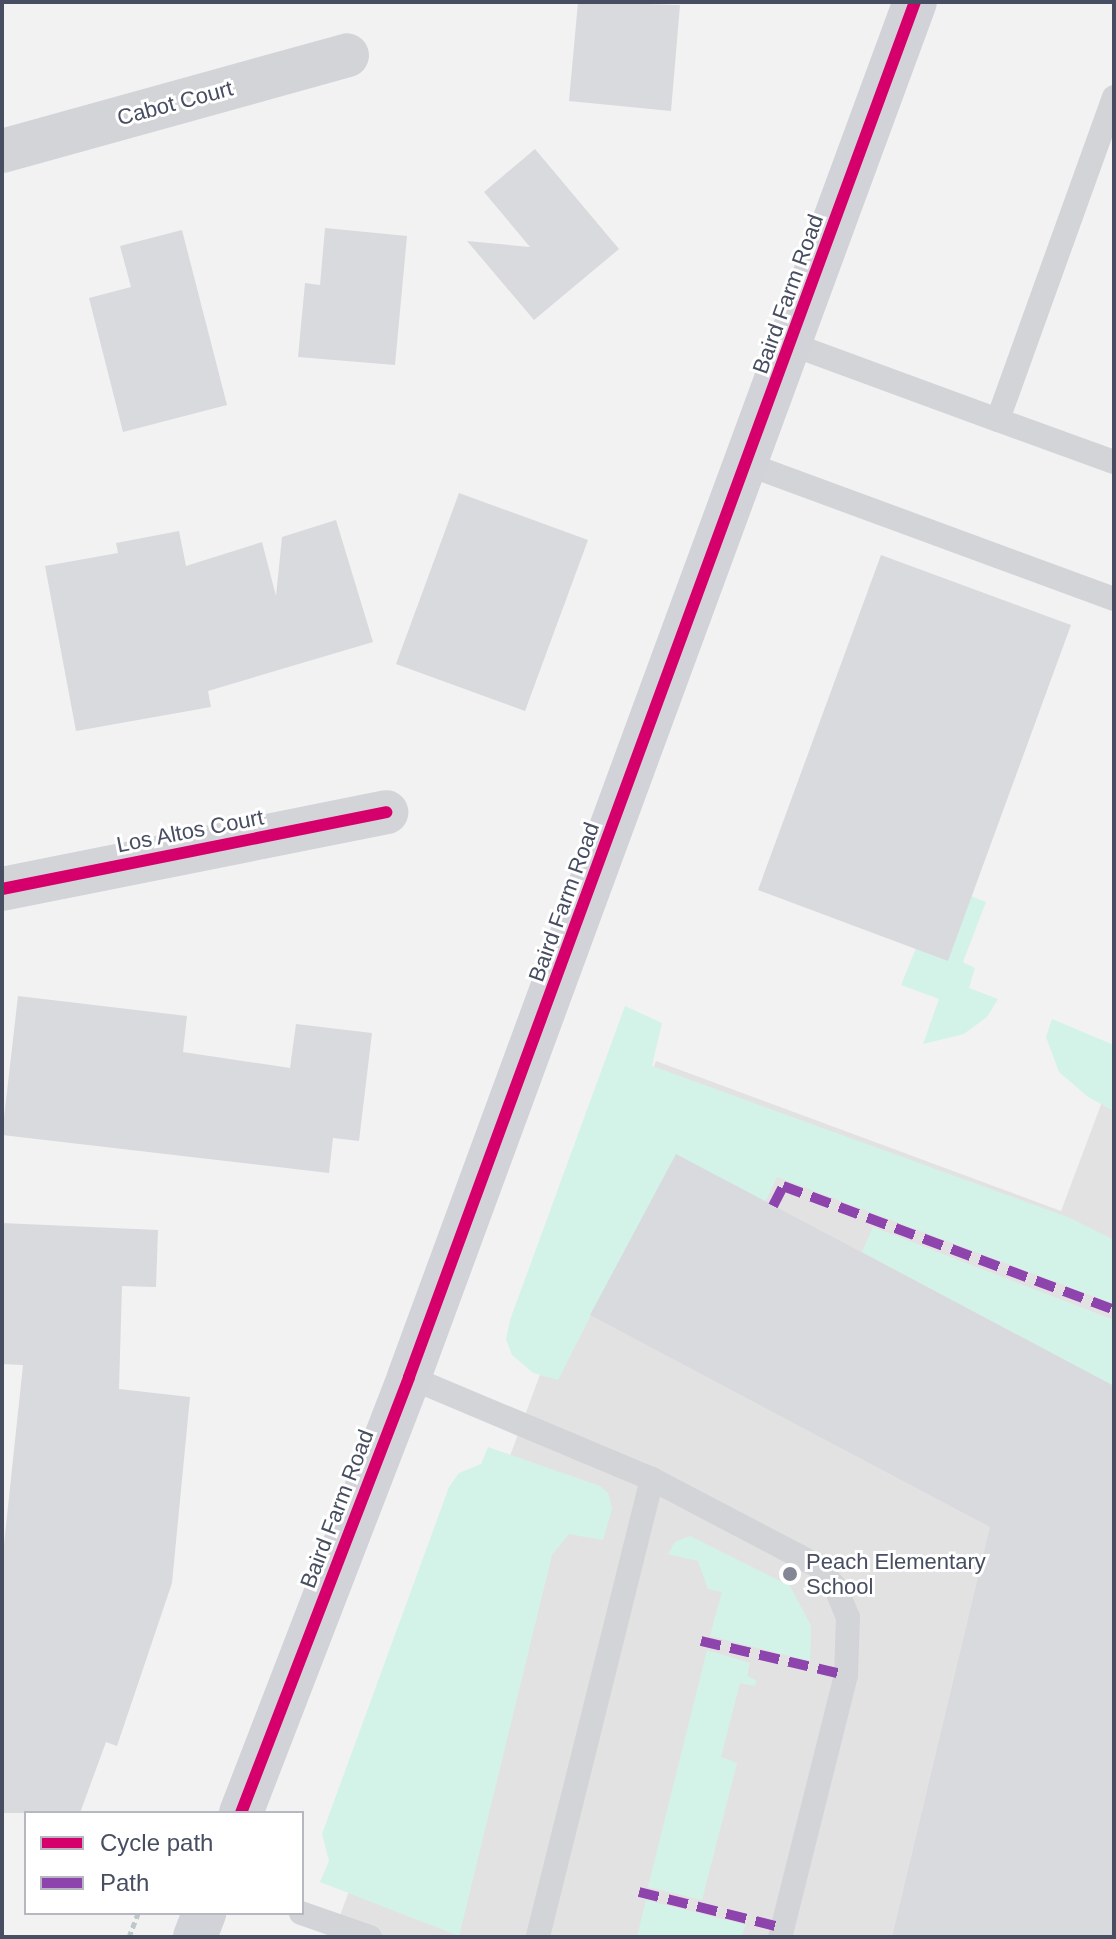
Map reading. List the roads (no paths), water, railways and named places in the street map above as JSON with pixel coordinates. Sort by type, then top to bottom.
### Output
[{"type":"street","name":"Baird Farm Road","points":[[242,1811],[409,1377],[915,2]]},
{"type":"street","name":"Cabot Court","points":[[2,151],[347,55]]},
{"type":"street","name":"Los Altos Court","points":[[2,889],[386,812]]},
{"type":"street","points":[[195,1937],[203,1915]]},
{"type":"lane","points":[[998,420],[1114,97]]},
{"type":"lane","points":[[791,344],[1114,462]]},
{"type":"lane","points":[[747,464],[1114,599]]},
{"type":"lane","points":[[409,1377],[652,1479],[818,1566],[836,1588],[848,1617],[846,1675],[780,1937]]},
{"type":"lane","points":[[538,1937],[652,1479]]},
{"type":"lane","points":[[304,1914],[370,1937]]},
{"type":"place","name":"Peach Elementary School","points":[[790,1574]]}]
